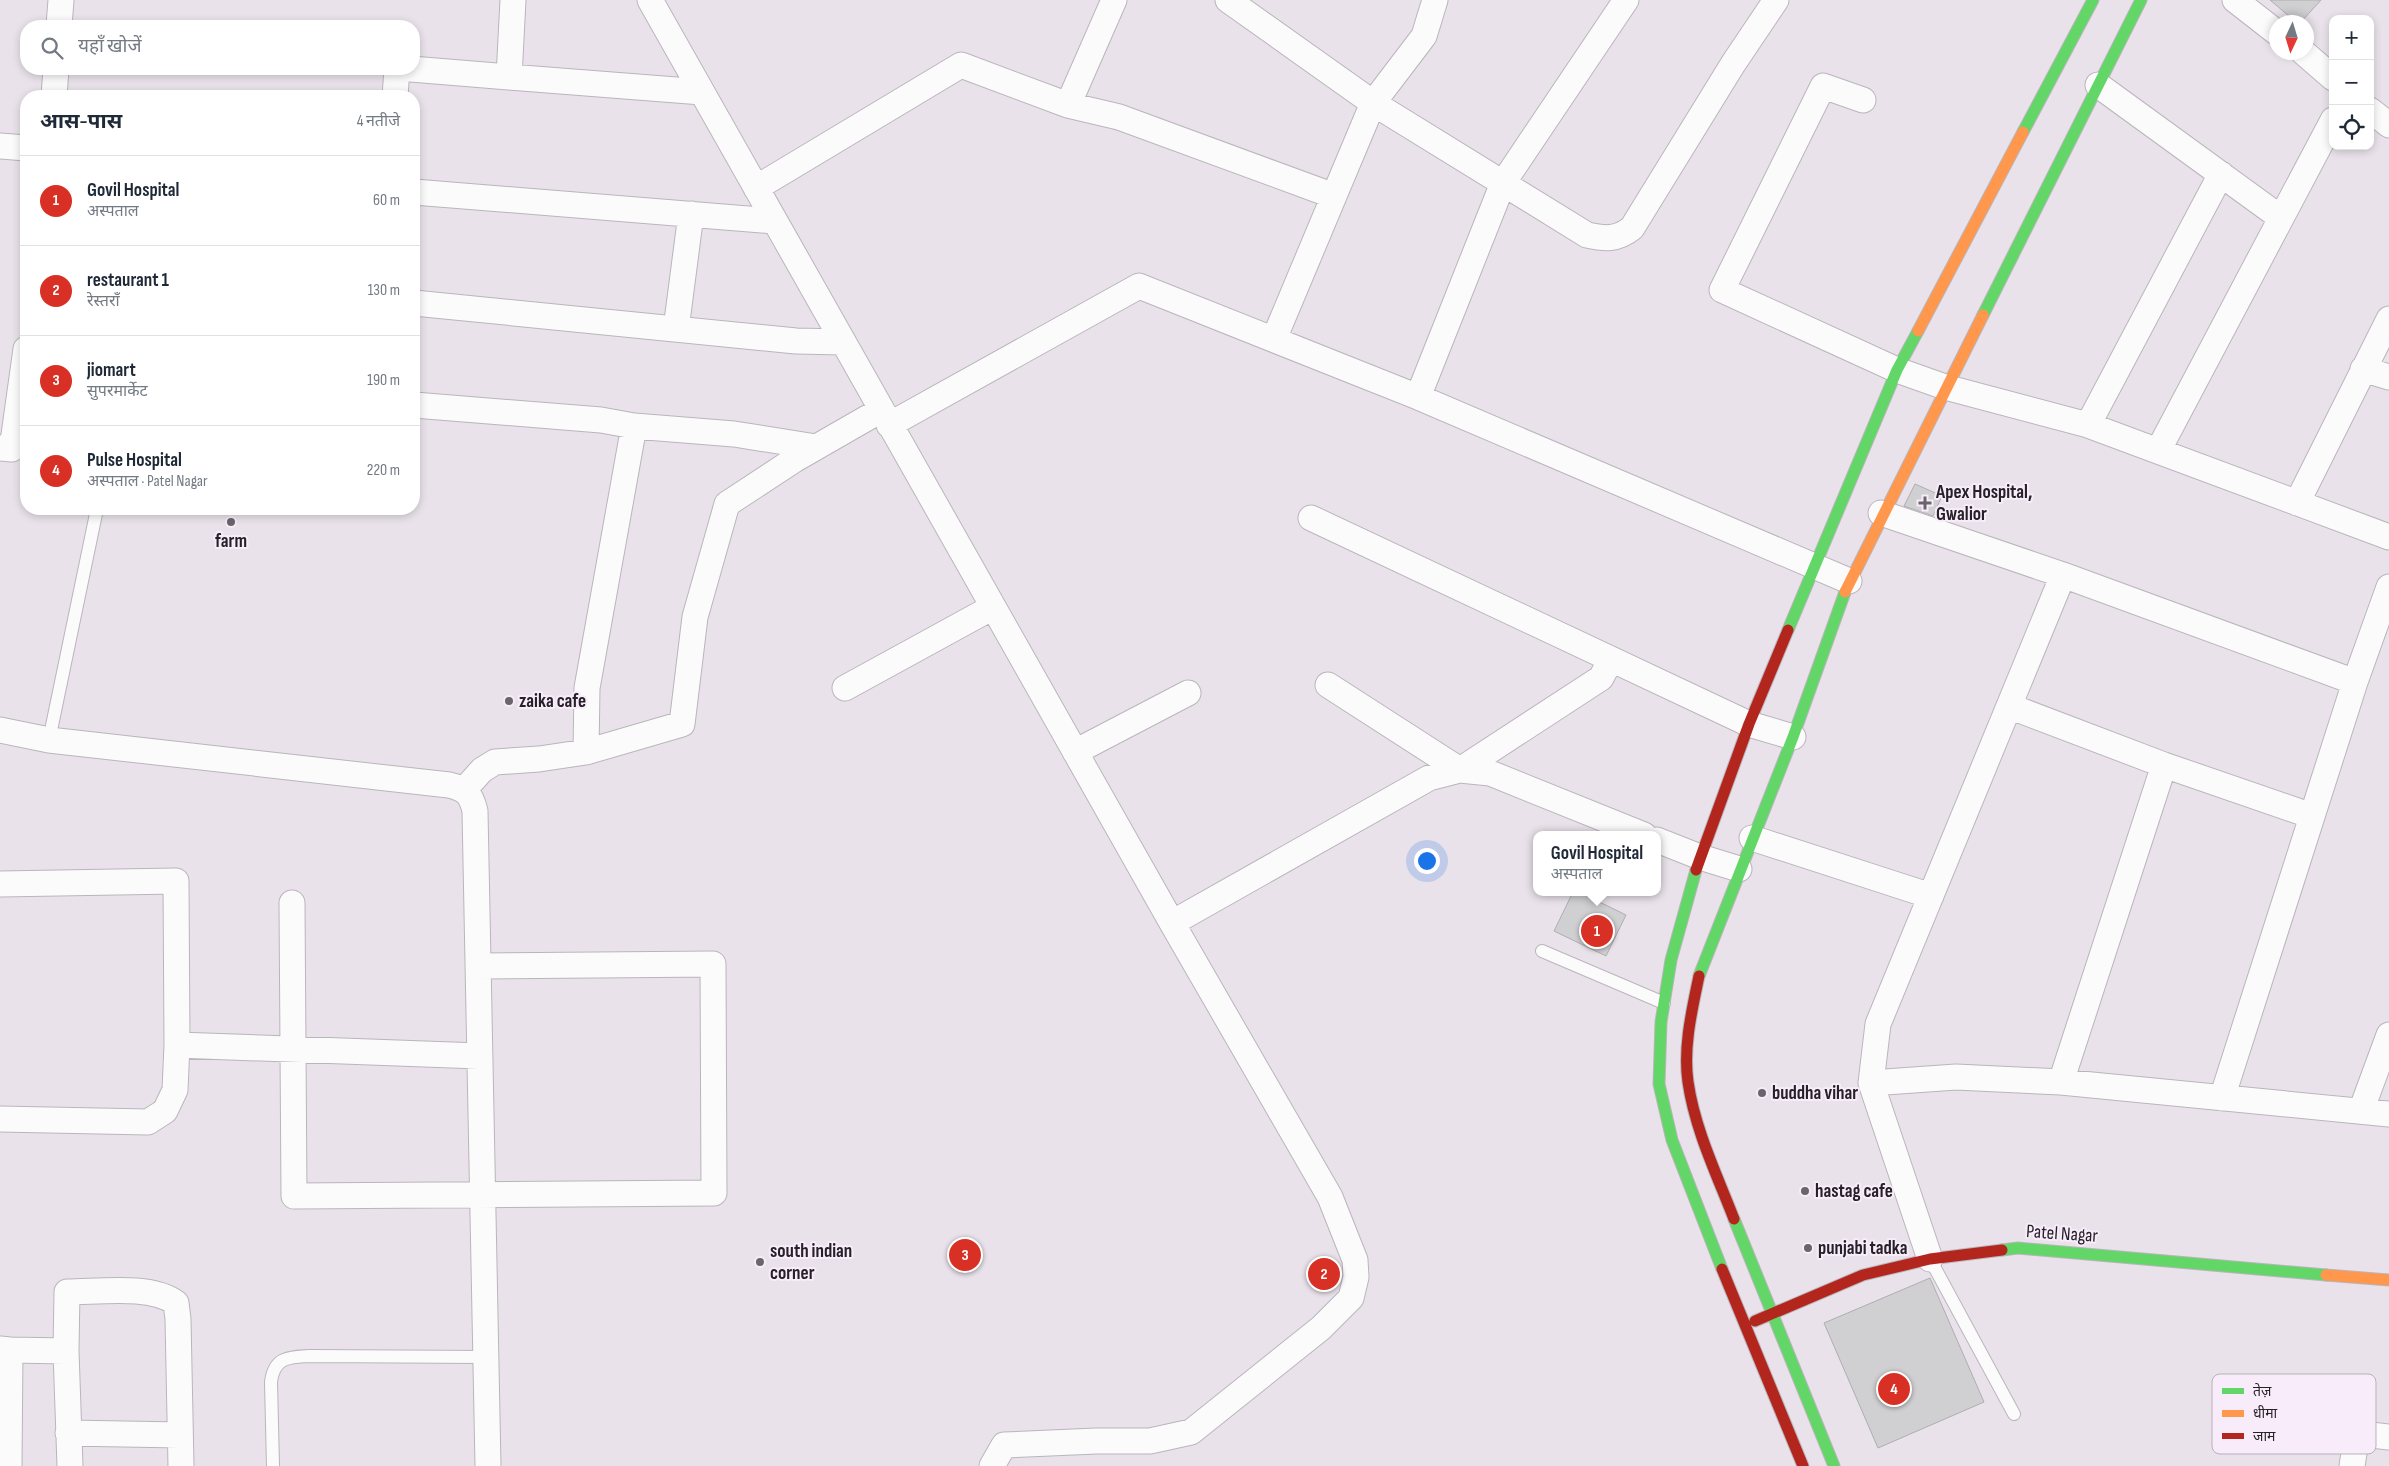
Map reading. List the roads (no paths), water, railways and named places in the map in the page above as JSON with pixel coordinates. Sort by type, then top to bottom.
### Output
[{"type":"main road","points":[[1803,1466],[1744,1325],[1672,1140],[1659,1084],[1660,1022],[1671,960],[1700,857],[1749,724],[1897,370],[2093,0]]},
{"type":"main road","points":[[1834,1466],[1700,1132],[1688,1081],[1690,1025],[1700,968],[1793,737],[1849,581],[1881,513],[2141,0]]},
{"type":"main road","name":"Patel Nagar","points":[[1744,1325],[1863,1275],[1930,1260],[2018,1248],[2389,1280]]},
{"type":"street","points":[[59,20],[61,0]]},
{"type":"street","points":[[509,77],[513,0]]},
{"type":"street","points":[[650,0],[1172,923],[1330,1197],[1356,1260],[1356,1277],[1351,1298],[1321,1328],[1191,1432],[1150,1441],[1004,1445],[992,1466]]},
{"type":"street","points":[[1068,105],[1114,0]]},
{"type":"street","points":[[1228,0],[1373,103],[1587,235],[1605,239],[1622,236],[1632,228],[1733,64],[1776,0]]},
{"type":"street","points":[[1274,339],[1373,103],[1424,36],[1435,0]]},
{"type":"street","points":[[1418,397],[1503,183],[1626,0]]},
{"type":"street","points":[[2235,0],[2269,27]]},
{"type":"street","points":[[2312,60],[2329,75]]},
{"type":"street","points":[[756,188],[961,65],[1068,105],[1119,116],[1334,196]]},
{"type":"street","points":[[420,70],[702,92]]},
{"type":"street","points":[[54,90],[56,75]]},
{"type":"street","points":[[395,90],[396,75]]},
{"type":"street","points":[[2098,84],[2281,218]]},
{"type":"street","points":[[1863,100],[1823,86],[1722,290],[1897,370],[1945,387],[2088,425],[2389,537]]},
{"type":"street","points":[[2374,113],[2389,125]]},
{"type":"street","points":[[2158,451],[2329,128]]},
{"type":"street","points":[[0,146],[20,148]]},
{"type":"street","points":[[2088,425],[2221,174]]},
{"type":"street","points":[[420,192],[774,221]]},
{"type":"street","points":[[676,329],[691,214]]},
{"type":"street","points":[[465,789],[482,770],[495,762],[538,759],[586,752],[682,724],[695,617],[727,504],[816,447],[885,417],[1139,286],[1418,397],[1849,581]]},
{"type":"street","points":[[420,304],[796,340],[843,342]]},
{"type":"street","points":[[2297,503],[2389,319]]},
{"type":"street","points":[[2363,369],[2389,377]]},
{"type":"street","points":[[0,448],[12,449],[20,392]]},
{"type":"street","points":[[420,405],[601,420],[634,426],[734,434],[816,447]]},
{"type":"street","points":[[586,752],[587,688],[634,426]]},
{"type":"street","points":[[1881,513],[2063,575],[2355,682]]},
{"type":"street","points":[[1311,518],[1749,724],[1793,737]]},
{"type":"street","points":[[1930,1260],[1871,1083],[1878,1024],[2063,575]]},
{"type":"street","points":[[2222,1098],[2355,682],[2389,587]]},
{"type":"street","points":[[845,688],[993,607]]},
{"type":"street","points":[[1172,923],[1429,778],[1460,770],[1601,678],[1611,659]]},
{"type":"street","points":[[1328,685],[1460,770],[1490,773],[1634,831]]},
{"type":"street","points":[[1075,752],[1188,693]]},
{"type":"street","points":[[2009,706],[2164,764],[2312,816]]},
{"type":"street","points":[[0,730],[49,740],[449,784],[465,789],[472,798],[475,811],[488,1466]]},
{"type":"street","points":[[2061,1082],[2164,764]]},
{"type":"street","points":[[1752,838],[1931,896]]},
{"type":"street","points":[[1661,842],[1700,857],[1739,869]]},
{"type":"street","points":[[0,884],[176,881],[177,1045],[175,1090],[165,1111],[148,1122],[0,1119]]},
{"type":"street","points":[[292,903],[294,1196],[714,1193],[713,964],[478,966]]},
{"type":"street","points":[[2361,1111],[2389,1035]]},
{"type":"street","points":[[177,1045],[479,1056]]},
{"type":"street","points":[[1871,1083],[1956,1077],[2061,1082],[2389,1114]]},
{"type":"street","points":[[70,1466],[66,1351],[67,1292],[150,1292],[168,1297],[176,1303],[178,1319],[181,1466]]},
{"type":"street","points":[[10,1466],[5,1349],[66,1351]]},
{"type":"street","points":[[68,1432],[180,1435]]},
{"type":"street","points":[[2376,1436],[2389,1437]]},
{"type":"lane","points":[[49,740],[96,515]]},
{"type":"lane","points":[[1542,951],[1664,1003]]},
{"type":"lane","points":[[1930,1260],[2014,1414]]},
{"type":"lane","points":[[272,1466],[271,1382],[273,1371],[278,1362],[291,1357],[309,1356],[486,1356]]},
{"type":"place","name":"Apex Hospital, Gwalior","points":[[1925,503]]},
{"type":"place","name":"farm","points":[[231,522]]},
{"type":"place","name":"zaika cafe","points":[[509,701]]},
{"type":"place","name":"Govil Hospital","points":[[1597,931]]},
{"type":"place","name":"buddha vihar","points":[[1762,1093]]},
{"type":"place","name":"hastag cafe","points":[[1805,1191]]},
{"type":"place","name":"punjabi tadka","points":[[1808,1248]]},
{"type":"place","name":"jiomart","points":[[965,1255]]},
{"type":"place","name":"south indian corner","points":[[760,1262]]},
{"type":"place","name":"restaurant 1","points":[[1324,1274]]},
{"type":"place","name":"Pulse Hospital","points":[[1894,1389]]}]
